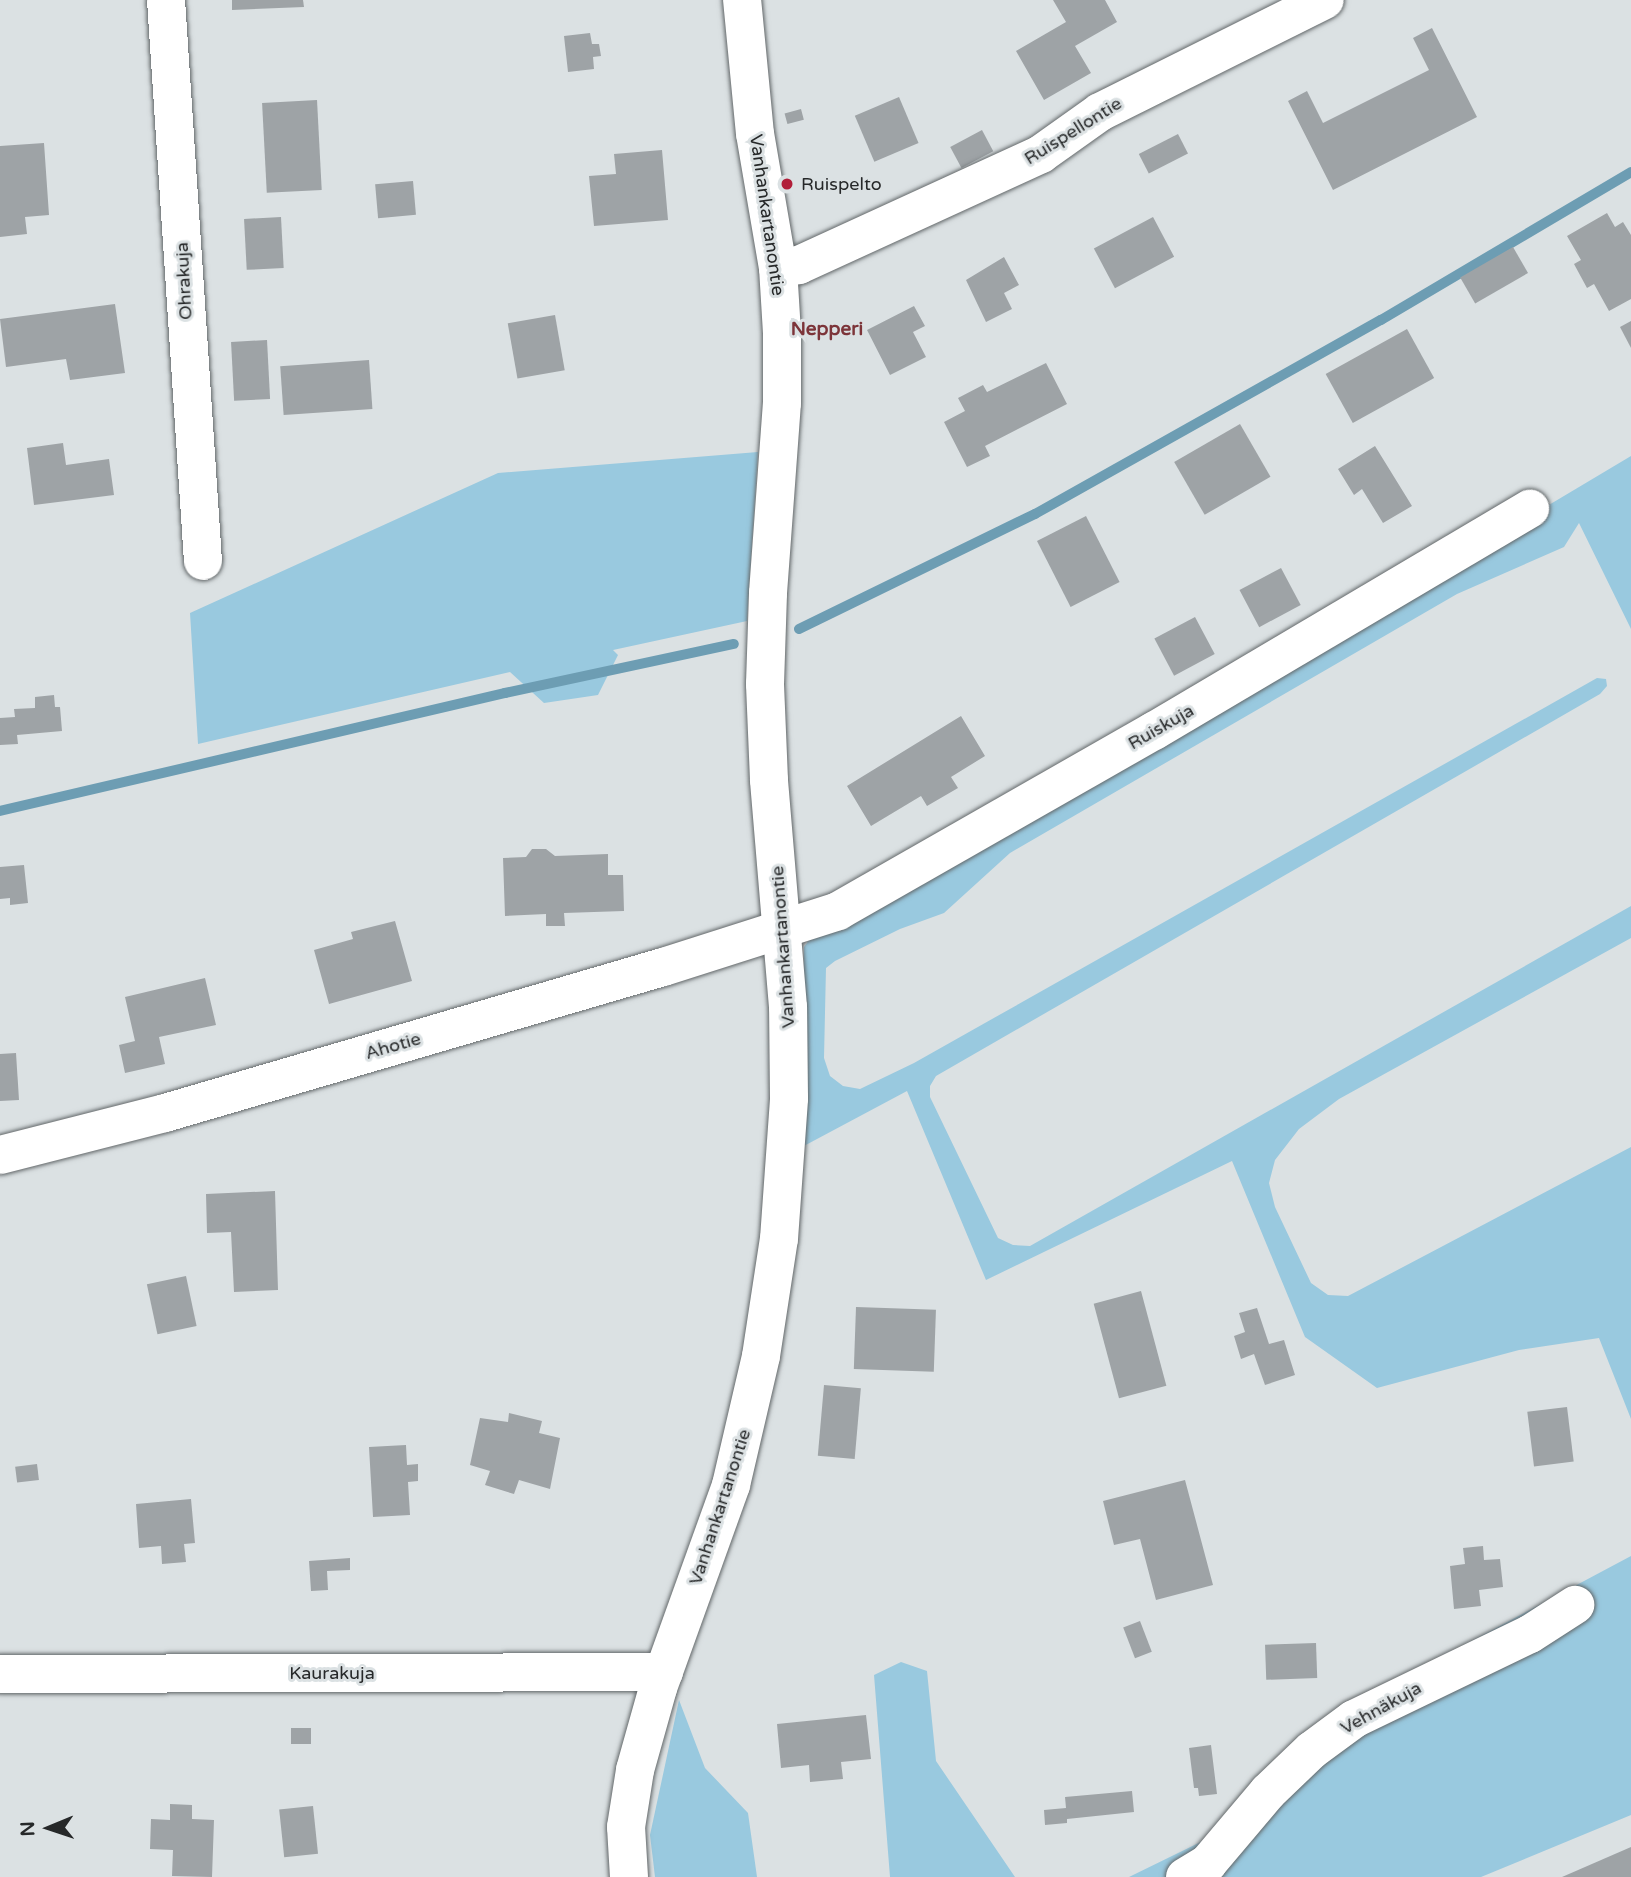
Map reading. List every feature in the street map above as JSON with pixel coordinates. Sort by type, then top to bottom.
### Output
[{"type":"street","name":"Ohrakuja","points":[[166,0],[203,561]]},
{"type":"street","name":"Vanhankartanontie","points":[[629,1877],[626,1827],[635,1770],[664,1672],[731,1485],[761,1356],[779,1239],[789,1098],[784,929],[769,780],[765,684],[768,593],[782,403],[778,268],[755,134],[741,0]]},
{"type":"street","name":"Ruispellontie","points":[[778,268],[799,265],[1041,154],[1100,112],[1325,0]]},
{"type":"street","name":"Ruiskuja","points":[[784,929],[838,911],[1154,731],[1530,509]]},
{"type":"street","name":"Ahotie","points":[[0,1156],[190,1106],[784,929]]},
{"type":"street","name":"Vehnäkuja","points":[[1185,1877],[1208,1863],[1268,1791],[1312,1750],[1354,1719],[1530,1634],[1575,1605]]},
{"type":"street","name":"Kaurakuja","points":[[0,1674],[664,1672]]},
{"type":"shaded area","points":[[758,452],[747,621],[613,650],[618,655],[598,695],[544,703],[510,672],[198,744],[190,613],[498,473]]},
{"type":"shaded area","points":[[1631,456],[1631,629],[1579,523],[1564,547],[1457,594],[1010,853],[944,913],[900,929],[835,961],[826,968],[824,1058],[830,1076],[843,1086],[860,1089],[914,1063],[1597,678],[1606,679],[1607,686],[1600,694],[936,1076],[930,1086],[930,1097],[998,1238],[1013,1245],[1030,1246],[1631,906],[1631,938],[1339,1099],[1299,1129],[1275,1160],[1269,1183],[1275,1207],[1311,1283],[1328,1295],[1348,1296],[1631,1147],[1631,1419],[1599,1338],[1519,1350],[1377,1388],[1305,1337],[1232,1161],[986,1280],[907,1091],[802,1147],[804,947],[812,936],[858,917]]},
{"type":"shaded area","points":[[1631,1556],[1631,1815],[1481,1877],[1129,1877],[1219,1833],[1323,1720]]},
{"type":"shaded area","points":[[901,1662],[927,1671],[936,1761],[1015,1877],[890,1877],[874,1675]]},
{"type":"shaded area","points":[[679,1700],[705,1768],[748,1813],[757,1877],[655,1877],[650,1835]]},
{"type":"building","points":[[232,0],[303,0],[304,7],[232,10]]},
{"type":"building","points":[[1053,0],[1105,0],[1117,22],[1075,46],[1091,73],[1044,100],[1016,51],[1066,22]]},
{"type":"building","points":[[1432,28],[1477,117],[1333,190],[1288,101],[1307,91],[1323,123],[1429,70],[1413,38]]},
{"type":"building","points":[[590,33],[592,44],[599,44],[601,56],[593,57],[594,69],[568,72],[564,36]]},
{"type":"building","points":[[899,97],[919,143],[874,162],[855,116]]},
{"type":"building","points":[[317,100],[322,190],[267,193],[262,103]]},
{"type":"building","points":[[801,109],[804,120],[787,124],[785,113]]},
{"type":"building","points":[[982,130],[993,151],[961,168],[950,147]]},
{"type":"building","points":[[1178,134],[1188,154],[1149,174],[1139,154]]},
{"type":"building","points":[[44,143],[49,215],[25,217],[27,234],[0,237],[0,146]]},
{"type":"building","points":[[662,150],[668,220],[594,226],[589,176],[616,174],[614,154]]},
{"type":"building","points":[[413,181],[416,215],[378,218],[375,184]]},
{"type":"building","points":[[1607,213],[1615,227],[1623,222],[1631,235],[1631,299],[1609,311],[1594,284],[1587,288],[1574,264],[1581,260],[1567,236]]},
{"type":"building","points":[[281,217],[284,268],[247,270],[244,219]]},
{"type":"building","points":[[1153,217],[1174,257],[1115,288],[1094,248]]},
{"type":"building","points":[[1513,247],[1528,273],[1475,303],[1460,278]]},
{"type":"building","points":[[1004,257],[1019,285],[1004,293],[1012,309],[986,322],[966,280]]},
{"type":"building","points":[[115,304],[125,373],[70,380],[66,359],[6,367],[0,319]]},
{"type":"building","points":[[914,306],[925,326],[913,332],[926,357],[890,375],[867,330]]},
{"type":"building","points":[[555,315],[565,370],[517,378],[508,323]]},
{"type":"building","points":[[1631,321],[1631,348],[1620,327]]},
{"type":"building","points":[[1407,329],[1434,378],[1353,423],[1326,374]]},
{"type":"building","points":[[267,340],[270,399],[234,401],[231,342]]},
{"type":"building","points":[[369,360],[372,409],[284,415],[280,366]]},
{"type":"building","points":[[1046,363],[1067,404],[985,446],[990,456],[967,467],[944,422],[965,411],[958,398],[983,385],[987,392]]},
{"type":"building","points":[[1240,424],[1270,477],[1205,515],[1174,462]]},
{"type":"building","points":[[63,443],[66,465],[109,459],[114,495],[34,505],[27,448]]},
{"type":"building","points":[[1375,446],[1412,506],[1383,523],[1362,489],[1354,495],[1338,469]]},
{"type":"building","points":[[1086,516],[1120,582],[1071,607],[1037,541]]},
{"type":"building","points":[[1281,568],[1301,605],[1259,627],[1240,590]]},
{"type":"building","points":[[1195,617],[1215,654],[1174,676],[1154,639]]},
{"type":"building","points":[[54,695],[55,707],[60,707],[62,731],[17,735],[18,744],[0,745],[0,718],[15,717],[14,709],[35,708],[35,697]]},
{"type":"building","points":[[961,716],[985,756],[951,777],[958,788],[927,806],[921,796],[871,826],[847,786]]},
{"type":"building","points":[[532,849],[546,849],[555,856],[608,854],[608,875],[623,875],[624,911],[564,913],[565,926],[546,926],[546,914],[505,916],[503,858],[526,857]]},
{"type":"building","points":[[24,865],[28,903],[10,905],[10,898],[0,899],[0,867]]},
{"type":"building","points":[[395,921],[412,981],[329,1004],[314,950],[353,939],[351,932]]},
{"type":"building","points":[[205,978],[216,1025],[159,1037],[165,1064],[125,1073],[119,1045],[135,1041],[125,997]]},
{"type":"building","points":[[16,1053],[19,1100],[0,1101],[0,1054]]},
{"type":"building","points":[[275,1191],[278,1290],[234,1292],[231,1232],[207,1233],[206,1194]]},
{"type":"building","points":[[186,1276],[197,1326],[157,1334],[147,1284]]},
{"type":"building","points":[[1141,1291],[1166,1386],[1119,1398],[1094,1304]]},
{"type":"building","points":[[856,1307],[936,1310],[934,1372],[854,1369]]},
{"type":"building","points":[[1257,1308],[1269,1344],[1284,1340],[1295,1375],[1265,1385],[1254,1354],[1241,1359],[1234,1336],[1245,1332],[1239,1313]]},
{"type":"building","points":[[824,1385],[861,1388],[855,1459],[818,1456]]},
{"type":"building","points":[[1567,1407],[1574,1462],[1534,1466],[1527,1412]]},
{"type":"building","points":[[509,1413],[542,1421],[539,1433],[560,1438],[550,1489],[519,1480],[514,1494],[485,1485],[490,1471],[470,1465],[480,1418],[508,1422]]},
{"type":"building","points":[[406,1445],[407,1465],[418,1464],[418,1481],[408,1482],[410,1515],[373,1517],[369,1447]]},
{"type":"building","points":[[37,1464],[39,1480],[17,1483],[15,1467]]},
{"type":"building","points":[[1185,1480],[1213,1585],[1156,1600],[1140,1539],[1114,1545],[1103,1501]]},
{"type":"building","points":[[191,1499],[195,1543],[184,1544],[186,1562],[162,1564],[161,1546],[139,1548],[136,1504]]},
{"type":"building","points":[[1483,1546],[1484,1560],[1500,1559],[1503,1587],[1479,1590],[1481,1606],[1454,1609],[1450,1566],[1465,1564],[1463,1548]]},
{"type":"building","points":[[350,1558],[350,1570],[327,1571],[328,1590],[311,1591],[309,1561]]},
{"type":"building","points":[[1140,1621],[1152,1652],[1135,1658],[1123,1627]]},
{"type":"building","points":[[1316,1643],[1317,1678],[1266,1680],[1265,1645]]},
{"type":"building","points":[[866,1715],[871,1759],[841,1762],[843,1779],[810,1782],[809,1765],[781,1768],[777,1724]]},
{"type":"building","points":[[291,1728],[311,1728],[311,1744],[291,1744]]},
{"type":"building","points":[[1211,1745],[1217,1794],[1199,1796],[1198,1788],[1194,1788],[1189,1748]]},
{"type":"building","points":[[1132,1791],[1134,1812],[1067,1819],[1067,1823],[1045,1825],[1044,1810],[1066,1808],[1065,1797]]},
{"type":"building","points":[[170,1804],[192,1805],[192,1819],[214,1820],[212,1877],[172,1876],[173,1850],[150,1849],[151,1819],[170,1820]]},
{"type":"building","points":[[313,1806],[318,1854],[284,1857],[279,1810]]},
{"type":"building","points":[[1631,1847],[1631,1877],[1562,1877]]},
{"type":"waterway","points":[[799,629],[1035,514],[1381,320],[1631,172]]},
{"type":"waterway","points":[[0,811],[505,693],[734,644]]},
{"type":"place","name":"Ruispelto","points":[[787,184]]},
{"type":"district","name":"Nepperi","points":[[827,330]]}]
